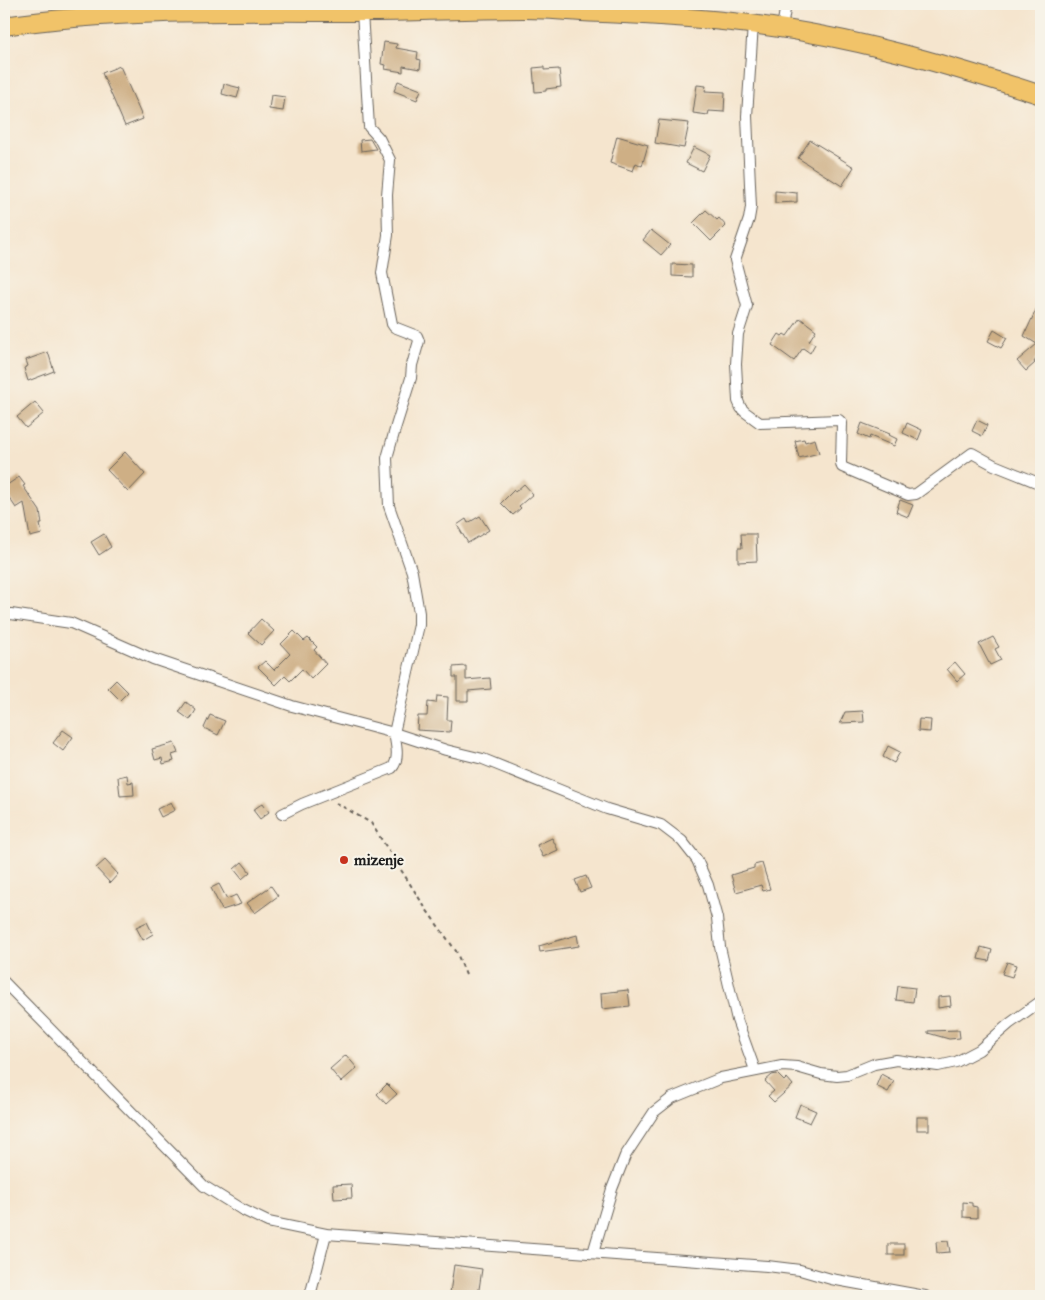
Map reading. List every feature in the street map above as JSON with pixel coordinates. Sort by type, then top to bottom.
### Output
[{"type":"highway","points":[[4,26],[122,14],[526,9],[694,17],[782,28],[847,40],[906,54],[1041,95]]},
{"type":"street","points":[[782,28],[786,4]]},
{"type":"street","points":[[282,814],[392,768],[396,761],[394,733],[420,619],[412,572],[389,506],[388,453],[411,378],[412,365],[419,341],[417,336],[394,327],[392,324],[382,273],[388,235],[390,160],[379,138],[369,127],[362,12]]},
{"type":"street","points":[[752,24],[747,116],[751,207],[749,219],[735,260],[747,306],[738,334],[736,364],[738,401],[741,408],[760,423],[839,420],[842,423],[840,463],[842,467],[908,495],[916,494],[972,453],[994,465],[1041,484]]},
{"type":"street","points":[[4,615],[11,614],[71,623],[153,659],[292,706],[483,759],[607,809],[657,823],[682,841],[697,860],[708,885],[717,918],[720,947],[737,1020],[755,1070]]},
{"type":"street","points":[[4,982],[204,1186],[241,1209],[268,1222],[326,1234],[593,1252],[784,1268],[800,1270],[831,1279],[925,1296]]},
{"type":"street","points":[[593,1252],[625,1156],[654,1112],[672,1098],[721,1078],[782,1066],[797,1067],[820,1074],[837,1076],[847,1075],[874,1064],[896,1060],[938,1066],[956,1062],[979,1050],[1009,1024],[1041,1001]]},
{"type":"street","points":[[310,1296],[326,1234]]},
{"type":"path","points":[[322,797],[371,823],[426,910],[456,951],[466,975]]},
{"type":"building","points":[[384,42],[397,44],[396,48],[418,52],[417,59],[421,60],[420,69],[403,66],[403,72],[385,69],[386,65],[381,64]]},
{"type":"building","points":[[120,66],[143,119],[125,126],[102,73]]},
{"type":"building","points":[[544,67],[544,70],[559,69],[561,87],[535,92],[533,68]]},
{"type":"building","points":[[398,81],[421,90],[417,100],[394,91]]},
{"type":"building","points":[[224,84],[240,88],[237,98],[222,94]]},
{"type":"building","points":[[697,85],[706,86],[705,91],[725,92],[724,112],[709,111],[708,115],[693,113]]},
{"type":"building","points":[[271,95],[285,97],[283,111],[269,109]]},
{"type":"building","points":[[659,120],[689,123],[684,148],[655,143]]},
{"type":"building","points":[[617,136],[648,145],[642,166],[636,163],[633,171],[610,163]]},
{"type":"building","points":[[370,139],[376,149],[361,151],[360,140]]},
{"type":"building","points":[[810,140],[854,167],[842,186],[798,158]]},
{"type":"building","points":[[694,147],[710,155],[702,171],[686,163]]},
{"type":"building","points":[[775,191],[797,193],[797,202],[775,203]]},
{"type":"building","points":[[706,210],[717,220],[719,218],[726,226],[711,241],[693,223]]},
{"type":"building","points":[[651,230],[670,245],[661,255],[643,240]]},
{"type":"building","points":[[672,264],[692,265],[692,277],[672,276]]},
{"type":"building","points":[[1041,299],[1041,353],[1035,363],[1026,371],[1017,361],[1037,344],[1024,336]]},
{"type":"building","points":[[800,318],[816,330],[809,341],[815,344],[810,353],[803,348],[794,361],[772,345],[779,334],[787,336]]},
{"type":"building","points":[[994,330],[1007,338],[1001,348],[988,341]]},
{"type":"building","points":[[48,352],[54,371],[28,381],[24,368],[28,366],[26,360]]},
{"type":"building","points":[[35,402],[44,413],[26,428],[17,417]]},
{"type":"building","points":[[977,420],[987,425],[982,436],[972,431]]},
{"type":"building","points":[[862,423],[890,434],[897,439],[894,446],[870,436],[869,439],[858,434]]},
{"type":"building","points":[[907,423],[922,430],[918,440],[903,433]]},
{"type":"building","points":[[804,439],[805,442],[815,439],[819,453],[799,458],[795,441]]},
{"type":"building","points":[[125,452],[145,474],[128,492],[107,470]]},
{"type":"building","points":[[19,477],[40,511],[42,534],[30,537],[24,503],[16,508],[4,490],[4,487]]},
{"type":"building","points":[[524,484],[533,494],[519,506],[521,508],[513,515],[501,503],[514,490],[515,492]]},
{"type":"building","points":[[900,500],[913,505],[908,517],[896,512]]},
{"type":"building","points":[[480,516],[489,530],[468,543],[457,525],[466,519],[468,523]]},
{"type":"building","points":[[104,534],[111,547],[99,555],[91,542]]},
{"type":"building","points":[[741,534],[756,534],[757,561],[738,562],[738,548],[742,548]]},
{"type":"building","points":[[261,619],[274,631],[261,645],[248,633]]},
{"type":"building","points":[[294,631],[304,641],[308,638],[317,647],[314,650],[326,664],[311,679],[302,669],[290,681],[285,676],[276,685],[258,667],[265,661],[274,670],[290,654],[281,644]]},
{"type":"building","points":[[993,637],[999,647],[995,649],[1001,660],[990,665],[979,644]]},
{"type":"building","points":[[955,662],[965,674],[957,681],[947,669]]},
{"type":"building","points":[[466,666],[466,680],[490,678],[491,689],[468,691],[468,701],[457,701],[457,677],[453,677],[453,667]]},
{"type":"building","points":[[116,680],[128,692],[120,700],[108,688]]},
{"type":"building","points":[[437,696],[448,697],[447,720],[451,720],[450,732],[417,730],[418,716],[427,716],[428,702],[436,703]]},
{"type":"building","points":[[186,702],[196,710],[190,720],[179,712]]},
{"type":"building","points":[[863,711],[864,722],[840,723],[845,712]]},
{"type":"building","points":[[210,715],[225,721],[218,735],[204,728]]},
{"type":"building","points":[[919,719],[931,720],[930,732],[918,731]]},
{"type":"building","points":[[63,730],[73,737],[63,751],[53,743]]},
{"type":"building","points":[[174,743],[178,753],[172,755],[174,761],[163,764],[162,758],[155,760],[152,749]]},
{"type":"building","points":[[888,746],[900,752],[894,763],[883,757]]},
{"type":"building","points":[[127,775],[128,783],[133,782],[134,795],[120,796],[118,777]]},
{"type":"building","points":[[171,802],[175,810],[161,817],[157,809]]},
{"type":"building","points":[[263,803],[269,812],[260,819],[253,810]]},
{"type":"building","points":[[552,838],[558,850],[543,857],[537,845]]},
{"type":"building","points":[[105,860],[118,874],[110,883],[96,868]]},
{"type":"building","points":[[242,862],[250,872],[242,879],[234,869]]},
{"type":"building","points":[[762,863],[770,889],[763,891],[761,885],[736,892],[731,875],[754,868],[754,865]]},
{"type":"building","points":[[586,876],[591,888],[580,892],[575,880]]},
{"type":"building","points":[[219,884],[227,899],[236,895],[241,904],[222,910],[211,888]]},
{"type":"building","points":[[271,886],[278,896],[255,913],[247,903]]},
{"type":"building","points":[[147,922],[153,934],[143,940],[136,927]]},
{"type":"building","points":[[577,935],[579,946],[540,952],[539,946]]},
{"type":"building","points":[[981,947],[992,950],[989,961],[978,959]]},
{"type":"building","points":[[1007,962],[1016,965],[1012,977],[1002,974]]},
{"type":"building","points":[[898,986],[915,988],[913,1002],[896,1000]]},
{"type":"building","points":[[628,990],[630,1006],[602,1009],[601,993]]},
{"type":"building","points":[[950,996],[951,1006],[938,1008],[938,997]]},
{"type":"building","points":[[959,1030],[960,1038],[949,1039],[928,1033],[928,1031]]},
{"type":"building","points":[[346,1055],[357,1068],[341,1082],[330,1069]]},
{"type":"building","points":[[777,1074],[784,1081],[787,1078],[793,1085],[774,1102],[768,1096],[774,1091],[765,1081],[772,1075]]},
{"type":"building","points":[[881,1074],[894,1081],[888,1092],[876,1086]]},
{"type":"building","points":[[387,1084],[397,1094],[386,1104],[377,1094]]},
{"type":"building","points":[[800,1104],[816,1111],[810,1123],[795,1117]]},
{"type":"building","points":[[917,1117],[929,1117],[929,1130],[917,1130]]},
{"type":"building","points":[[351,1184],[352,1198],[334,1199],[333,1185]]},
{"type":"building","points":[[963,1202],[972,1203],[972,1206],[977,1207],[977,1218],[963,1217]]},
{"type":"building","points":[[948,1241],[950,1252],[937,1253],[936,1242]]},
{"type":"building","points":[[888,1244],[904,1244],[904,1255],[888,1255]]},
{"type":"building","points":[[454,1265],[482,1269],[478,1296],[450,1293]]},
{"type":"place","name":"mizenje","points":[[344,860]]}]
